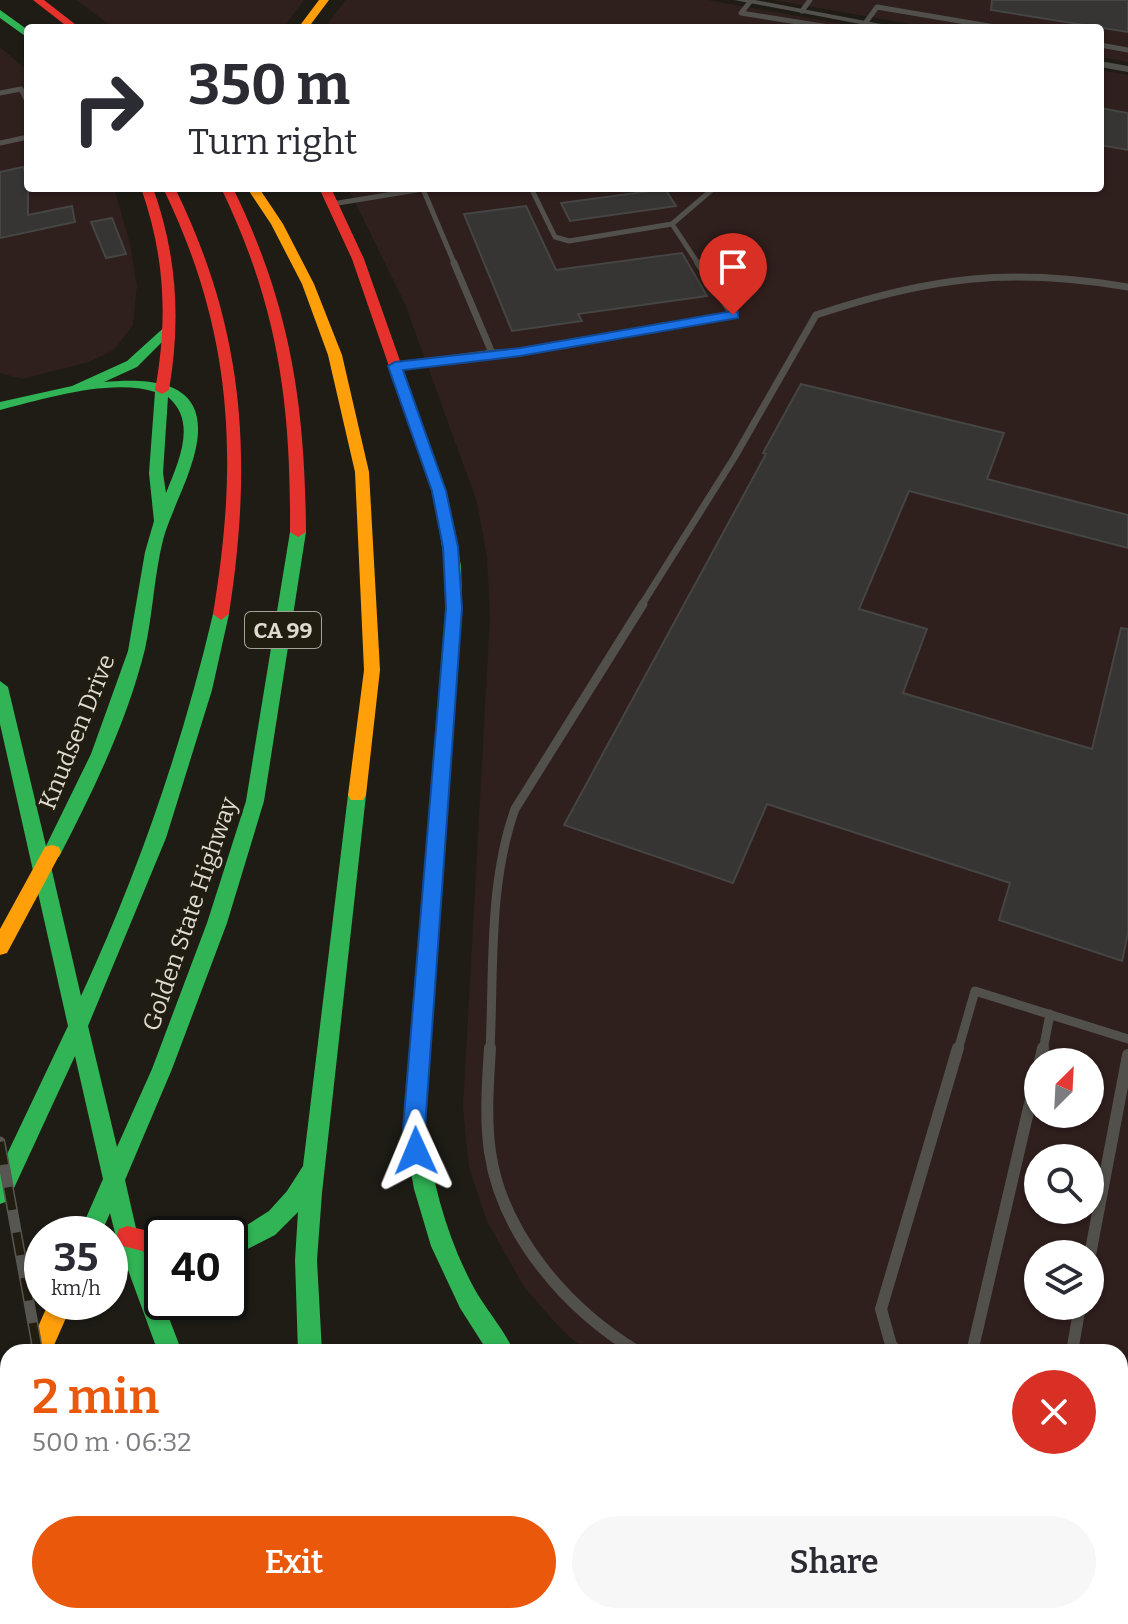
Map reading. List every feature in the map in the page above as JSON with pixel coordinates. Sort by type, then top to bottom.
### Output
[{"type":"main road","points":[[38,0],[70,24]]},
{"type":"main road","points":[[306,24],[323,0]]},
{"type":"main road","points":[[0,13],[24,32]]},
{"type":"main road","points":[[0,406],[74,390],[122,386],[162,390],[171,272],[156,207],[149,192]]},
{"type":"main road","name":"CA 99","points":[[0,1193],[118,943],[181,775],[209,669],[234,506],[234,410],[219,313],[200,254],[171,192]]},
{"type":"main road","name":"Golden State Highway","points":[[98,1216],[162,1069],[217,923],[255,801],[298,543],[299,454],[281,320],[252,235],[229,192]]},
{"type":"main road","points":[[256,192],[277,224],[308,284],[335,355],[362,472],[372,670],[315,1156],[306,1260],[310,1344]]},
{"type":"main road","points":[[328,196],[358,259],[439,491],[450,540],[454,608],[414,1128],[418,1175],[430,1223],[448,1271],[471,1311],[496,1344]]},
{"type":"main road","points":[[74,390],[132,364],[169,327]]},
{"type":"main road","name":"Knudsen Drive","points":[[0,947],[79,800],[132,665],[162,522],[174,497],[191,428],[190,413],[185,403],[162,390],[155,497],[162,522]]},
{"type":"main road","points":[[0,687],[122,1216]]},
{"type":"main road","points":[[248,1240],[280,1221],[299,1199],[315,1156]]},
{"type":"main road","points":[[128,1240],[167,1344]]},
{"type":"main road","points":[[43,1344],[53,1320]]},
{"type":"street","points":[[745,1],[876,24]]},
{"type":"street","points":[[1104,65],[1128,69]]},
{"type":"lane","points":[[802,11],[810,0]]},
{"type":"lane","points":[[745,1],[741,13],[810,24]]},
{"type":"lane","points":[[866,22],[877,7],[977,24]]},
{"type":"lane","points":[[1104,46],[1128,50]]},
{"type":"lane","points":[[0,93],[21,89],[24,95]]},
{"type":"lane","points":[[0,143],[24,138]]},
{"type":"lane","points":[[328,196],[377,192]]},
{"type":"lane","points":[[428,192],[492,353]]},
{"type":"lane","points":[[533,192],[555,237],[569,241],[672,224],[709,192]]},
{"type":"lane","points":[[395,366],[520,352],[733,315],[672,224]]},
{"type":"lane","points":[[626,1344],[580,1313],[548,1273],[515,1224],[490,1155],[488,1089],[502,846],[515,809],[734,458],[816,315],[874,295],[973,275],[1026,272],[1128,287]]},
{"type":"lane","points":[[891,1344],[881,1309],[975,991],[1128,1039]]},
{"type":"lane","points":[[1043,1048],[1050,1014]]},
{"type":"lane","points":[[1093,1240],[1128,1055]]},
{"type":"lane","points":[[974,1344],[1024,1128]]},
{"type":"lane","points":[[1073,1344],[1078,1320]]},
{"type":"shaded area","points":[[76,0],[304,0],[286,24],[109,24]]},
{"type":"shaded area","points":[[346,0],[708,0],[843,24],[327,24]]},
{"type":"shaded area","points":[[773,0],[1128,0],[1128,62],[1104,58],[1104,24],[910,24]]},
{"type":"shaded area","points":[[0,47],[24,68],[24,192],[115,192],[130,243],[137,286],[133,325],[114,350],[89,362],[22,379],[0,373]]},
{"type":"shaded area","points":[[1104,71],[1128,75],[1128,1344],[578,1344],[524,1287],[487,1221],[469,1168],[463,1108],[490,617],[487,557],[477,502],[405,304],[350,192],[1104,192]]},
{"type":"building","points":[[992,0],[1128,0],[1128,32],[1104,28],[1104,24],[1078,24],[991,10]]},
{"type":"building","points":[[1104,109],[1128,113],[1128,150],[1104,146]]},
{"type":"building","points":[[23,167],[28,215],[72,206],[75,222],[0,238],[0,172]]},
{"type":"building","points":[[643,192],[667,192],[676,206],[570,221],[561,203]]},
{"type":"building","points":[[526,206],[556,270],[682,253],[707,296],[578,314],[582,321],[512,331],[464,214]]},
{"type":"building","points":[[112,218],[126,254],[106,258],[91,222]]},
{"type":"building","points":[[801,384],[1004,433],[987,479],[1128,515],[1128,548],[909,491],[859,609],[927,629],[903,693],[1092,749],[1121,628],[1128,629],[1128,933],[1122,961],[999,920],[1010,883],[767,804],[733,883],[564,825]]},
{"type":"railway","points":[[0,1142],[37,1344]]},
{"type":"traffic: fast","points":[[0,13],[24,32]]},
{"type":"traffic: fast","points":[[74,390],[132,364],[169,327]]},
{"type":"traffic: fast","points":[[0,406],[69,390],[125,384],[150,386],[171,393],[186,405],[191,418],[191,434],[182,471],[156,538],[129,677],[100,754],[52,852]]},
{"type":"traffic: fast","points":[[162,390],[156,473],[162,522]]},
{"type":"traffic: fast","points":[[445,521],[453,566],[454,608],[414,1128],[425,1189],[442,1246],[468,1300],[496,1344]]},
{"type":"traffic: fast","points":[[98,1216],[162,1069],[217,923],[255,801],[298,532]]},
{"type":"traffic: fast","points":[[0,1193],[98,981],[157,838],[182,765],[221,614]]},
{"type":"traffic: fast","points":[[0,687],[127,1237],[167,1344]]},
{"type":"traffic: fast","points":[[310,1344],[306,1260],[311,1193],[357,795]]},
{"type":"traffic: fast","points":[[248,1238],[267,1227],[287,1209],[309,1174]]},
{"type":"traffic: slow","points":[[306,24],[324,0]]},
{"type":"traffic: slow","points":[[256,192],[277,224],[308,284],[335,355],[362,472],[372,670],[357,795]]},
{"type":"traffic: slow","points":[[0,947],[52,852]]},
{"type":"traffic: slow","points":[[43,1344],[53,1320]]},
{"type":"traffic: jam","points":[[38,0],[70,24]]},
{"type":"traffic: jam","points":[[148,192],[162,238],[170,288],[170,338],[162,390]]},
{"type":"traffic: jam","points":[[171,192],[193,236],[211,288],[224,341],[232,396],[234,506],[221,614]]},
{"type":"traffic: jam","points":[[229,192],[264,272],[286,355],[296,441],[298,532]]},
{"type":"traffic: jam","points":[[327,192],[358,259],[439,491],[445,521]]},
{"type":"traffic: jam","points":[[128,1237],[144,1241]]},
{"type":"route","points":[[416,1151],[414,1128],[454,608],[453,566],[439,491],[395,366],[520,352],[733,315]]}]
